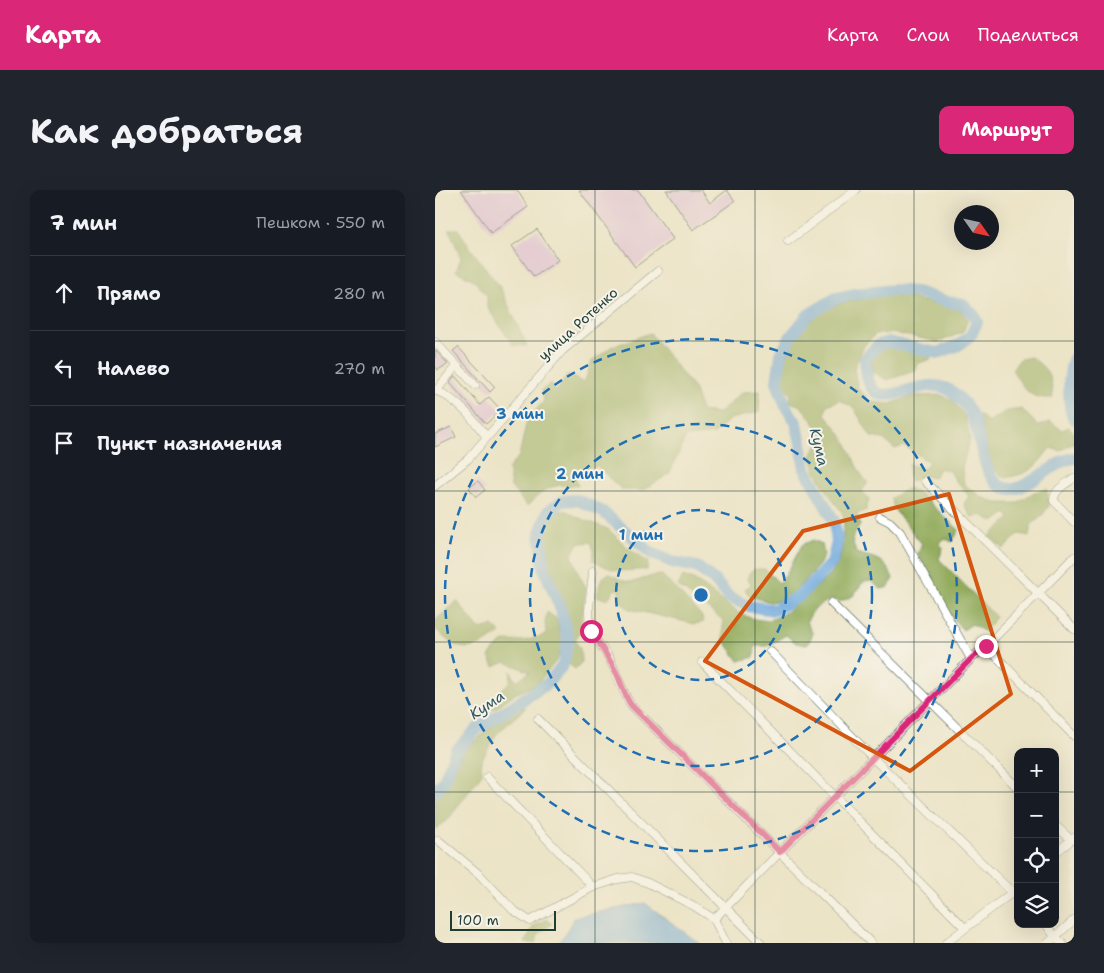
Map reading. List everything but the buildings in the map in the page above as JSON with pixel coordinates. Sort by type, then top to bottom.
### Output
[{"type":"street","points":[[788,242],[856,190]]},
{"type":"street","name":"улица Ротенко","points":[[436,482],[468,459],[486,436],[562,351],[658,270]]},
{"type":"street","points":[[435,342],[475,385]]},
{"type":"street","points":[[456,366],[436,390],[451,398],[469,415],[486,436]]},
{"type":"street","points":[[1074,478],[1056,492],[1054,501],[1074,522]]},
{"type":"street","points":[[925,481],[1074,629]]},
{"type":"street","points":[[880,517],[890,522],[900,532],[971,659]]},
{"type":"street","points":[[714,919],[872,757],[1074,557]]},
{"type":"street","points":[[593,571],[589,618],[591,631],[608,657],[631,705],[871,943]]},
{"type":"street","points":[[831,603],[1014,784]]},
{"type":"street","points":[[986,646],[1074,736]]},
{"type":"street","points":[[770,651],[872,757],[1014,891]]},
{"type":"street","points":[[702,662],[965,928]]},
{"type":"street","points":[[538,719],[761,943]]},
{"type":"street","points":[[487,777],[593,887]]},
{"type":"street","points":[[1059,828],[1072,839],[1059,850]]},
{"type":"street","points":[[438,840],[480,875],[513,910],[530,921],[593,887],[618,879],[632,877],[694,906],[714,919],[726,943]]},
{"type":"street","points":[[946,943],[1014,894]]},
{"type":"street","points":[[1051,940],[1074,920]]},
{"type":"street","points":[[1047,928],[1051,940]]},
{"type":"street","points":[[1051,940],[1062,943]]},
{"type":"highlighted area","points":[[949,494],[1011,694],[910,771],[705,661],[803,531]]},
{"type":"green space","points":[[449,229],[458,229],[500,287],[527,346],[513,345],[487,307],[487,296],[474,280],[456,271],[461,258]]},
{"type":"green space","points":[[888,295],[908,297],[959,309],[968,319],[963,332],[939,342],[893,333],[876,334],[864,346],[854,368],[858,389],[872,402],[890,404],[912,396],[941,395],[952,400],[965,416],[970,439],[962,467],[964,484],[981,497],[997,503],[1017,503],[1034,492],[1047,489],[1049,506],[1041,517],[1031,525],[1029,536],[1019,534],[1004,549],[989,537],[1010,518],[1006,513],[994,522],[981,515],[972,518],[964,504],[969,496],[950,471],[939,468],[934,478],[925,476],[911,481],[908,474],[909,464],[924,469],[929,462],[904,446],[895,449],[883,439],[871,437],[854,408],[840,400],[827,405],[825,414],[848,446],[858,469],[868,483],[862,491],[869,499],[866,510],[857,514],[860,525],[852,539],[856,553],[879,560],[886,566],[893,578],[889,587],[881,589],[871,581],[863,582],[853,596],[839,602],[831,599],[815,608],[806,622],[813,634],[807,645],[796,643],[786,635],[767,646],[755,646],[754,657],[739,661],[723,639],[723,620],[678,586],[683,576],[703,586],[739,613],[750,618],[768,620],[780,616],[822,582],[833,570],[842,546],[844,517],[817,475],[812,463],[811,456],[816,446],[828,448],[823,435],[801,406],[790,402],[791,394],[783,388],[785,362],[790,349],[805,326],[827,309],[845,302]]},
{"type":"green space","points":[[650,333],[695,390],[701,411],[719,413],[742,392],[760,391],[759,412],[730,419],[715,434],[686,437],[669,474],[643,490],[622,490],[597,466],[573,470],[578,486],[561,485],[549,488],[527,506],[511,487],[508,469],[519,456],[527,420],[544,401],[542,390],[551,383],[556,392],[568,374],[584,383],[592,361],[611,347]]},
{"type":"green space","points":[[888,345],[931,356],[931,359],[919,363],[915,371],[887,380],[873,372],[871,362],[877,352]]},
{"type":"green space","points":[[1031,357],[1046,370],[1050,379],[1053,398],[1032,395],[1024,388],[1012,370],[1020,359]]},
{"type":"green space","points":[[1022,409],[1038,426],[1051,422],[1062,430],[1069,427],[1074,432],[1074,443],[1060,451],[1050,448],[1032,469],[1005,478],[993,469],[979,414],[988,422],[1006,411]]},
{"type":"green space","points":[[909,488],[920,494],[959,530],[952,542],[944,538],[939,543],[943,548],[939,559],[996,617],[985,632],[972,624],[963,630],[951,616],[918,554],[922,544],[894,509],[891,498]]},
{"type":"green space","points":[[556,511],[567,511],[608,529],[627,547],[648,562],[647,570],[624,571],[614,569],[593,560],[594,551],[591,542],[577,544],[572,555],[579,575],[586,587],[580,632],[575,640],[580,649],[582,662],[575,669],[570,665],[568,656],[571,638],[567,618],[547,569],[543,535]]},
{"type":"green space","points":[[813,540],[822,544],[824,555],[819,565],[796,591],[783,600],[770,602],[749,596],[745,589],[752,584],[747,580],[749,573],[755,569],[765,569],[779,583],[786,575],[802,545]]},
{"type":"green space","points":[[609,573],[631,582],[662,575],[701,615],[704,622],[695,624],[629,609],[620,601],[619,590],[615,589],[607,600],[597,596],[601,579]]},
{"type":"green space","points":[[457,601],[479,629],[493,626],[501,633],[474,647],[466,648],[451,643],[435,628],[435,621]]},
{"type":"green space","points":[[547,612],[557,619],[562,645],[556,661],[537,684],[513,695],[496,708],[485,712],[485,704],[510,682],[511,671],[516,681],[530,672],[505,662],[494,667],[489,657],[505,641],[526,640],[546,634],[545,622]]},
{"type":"green space","points":[[526,707],[496,735],[481,761],[482,774],[447,821],[435,829],[435,799],[456,768],[461,753],[512,709]]},
{"type":"green space","points":[[546,919],[552,924],[538,935],[536,943],[525,943],[533,927]]},
{"type":"water","points":[[645,903],[699,943],[559,943],[575,917]]},
{"type":"waterway","name":"Кума","points":[[435,792],[444,781],[455,752],[477,729],[547,684],[563,665],[568,639],[561,610],[544,568],[540,533],[548,511],[563,501],[578,500],[603,512],[651,553],[672,562],[697,567],[714,580],[730,598],[749,606],[774,610],[799,596],[832,562],[837,542],[834,521],[805,469],[796,422],[786,407],[777,382],[781,354],[791,336],[808,315],[836,298],[854,294],[894,290],[917,292],[948,302],[963,304],[974,315],[977,322],[971,335],[959,345],[937,353],[888,342],[878,345],[865,359],[868,379],[874,390],[883,395],[932,386],[945,388],[952,392],[970,411],[988,470],[994,480],[1002,487],[1018,488],[1063,461],[1074,458]]},
{"type":"waterway","name":"Кума","points":[[1074,358],[1070,371],[1069,388],[1070,406],[1074,419]]},
{"type":"route","points":[[591,631],[608,657],[631,705],[780,852],[872,757],[986,646]]}]
